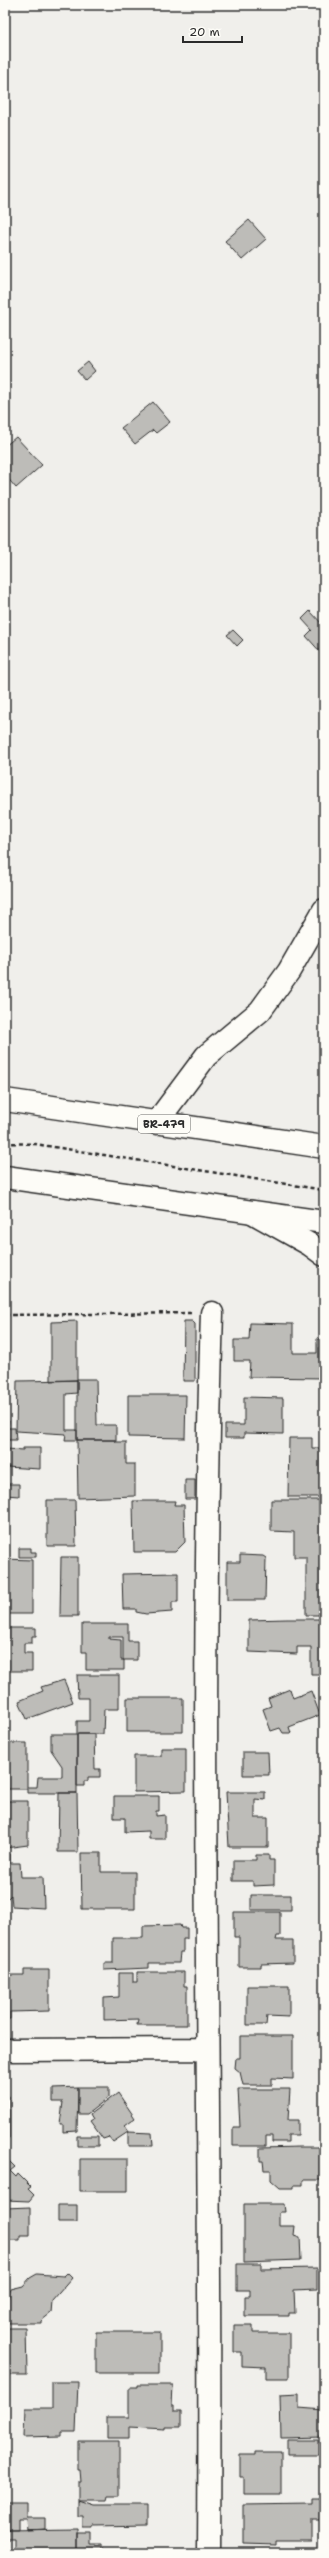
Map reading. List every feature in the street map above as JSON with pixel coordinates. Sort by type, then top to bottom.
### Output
[{"type":"street","points":[[156,1123],[206,1056],[260,1011],[289,971],[324,910]]},
{"type":"street","name":"BR-479","points":[[5,1100],[324,1147]]},
{"type":"street","points":[[5,1177],[324,1222]]},
{"type":"street","points":[[251,1211],[309,1244],[324,1255]]},
{"type":"street","points":[[209,2553],[206,2049],[207,1466],[212,1313]]},
{"type":"street","points":[[5,2050],[206,2049]]},
{"type":"path","points":[[5,1143],[35,1144],[324,1190]]},
{"type":"path","points":[[5,1315],[212,1313]]},
{"type":"building","points":[[249,220],[266,239],[242,260],[225,241]]},
{"type":"building","points":[[88,362],[95,371],[85,380],[77,371]]},
{"type":"building","points":[[153,402],[170,422],[156,433],[153,430],[135,444],[121,428]]},
{"type":"building","points":[[16,437],[42,465],[16,488],[5,475],[5,446]]},
{"type":"building","points":[[310,611],[324,626],[323,655],[306,636],[312,630],[302,619]]},
{"type":"building","points":[[233,630],[243,640],[237,646],[227,635]]},
{"type":"building","points":[[77,1321],[77,1380],[51,1381],[51,1322]]},
{"type":"building","points":[[184,1321],[192,1321],[195,1324],[195,1381],[183,1381]]},
{"type":"building","points":[[250,1323],[293,1324],[293,1353],[317,1353],[317,1339],[324,1339],[324,1378],[249,1377],[250,1361],[234,1361],[234,1340],[249,1340]]},
{"type":"building","points":[[77,1379],[96,1379],[97,1425],[116,1425],[116,1440],[77,1440]]},
{"type":"building","points":[[77,1380],[77,1393],[66,1394],[66,1430],[77,1430],[77,1440],[65,1440],[66,1434],[16,1431],[17,1381]]},
{"type":"building","points":[[128,1395],[186,1395],[185,1438],[128,1437]]},
{"type":"building","points":[[244,1397],[283,1398],[283,1434],[244,1433],[244,1438],[225,1438],[225,1425],[244,1425]]},
{"type":"building","points":[[5,1421],[9,1421],[8,1428],[15,1428],[16,1440],[5,1440]]},
{"type":"building","points":[[289,1438],[312,1438],[312,1448],[324,1448],[324,1497],[288,1497]]},
{"type":"building","points":[[77,1440],[115,1440],[116,1442],[126,1442],[126,1464],[135,1464],[135,1496],[78,1498]]},
{"type":"building","points":[[23,1448],[40,1448],[40,1469],[5,1467],[5,1449],[23,1450]]},
{"type":"building","points":[[185,1480],[195,1480],[195,1499],[185,1499]]},
{"type":"building","points":[[5,1484],[19,1484],[19,1496],[5,1495]]},
{"type":"building","points":[[47,1500],[75,1500],[76,1546],[47,1546]]},
{"type":"building","points":[[271,1500],[324,1500],[324,1615],[306,1615],[306,1557],[294,1557],[294,1532],[271,1531]]},
{"type":"building","points":[[133,1501],[175,1501],[174,1505],[184,1505],[185,1542],[175,1552],[134,1552]]},
{"type":"building","points":[[19,1548],[31,1548],[31,1552],[36,1552],[36,1557],[19,1557]]},
{"type":"building","points":[[240,1555],[263,1556],[266,1558],[265,1600],[227,1600],[227,1562],[240,1562]]},
{"type":"building","points":[[61,1557],[78,1557],[78,1616],[60,1616]]},
{"type":"building","points":[[5,1559],[32,1560],[32,1614],[5,1614]]},
{"type":"building","points":[[178,1573],[178,1602],[172,1602],[172,1612],[146,1614],[136,1612],[136,1609],[123,1609],[122,1574]]},
{"type":"building","points":[[324,1619],[324,1674],[311,1674],[311,1647],[297,1647],[297,1654],[249,1652],[249,1620]]},
{"type":"building","points":[[82,1624],[128,1624],[128,1641],[137,1641],[137,1660],[124,1660],[124,1670],[86,1670],[86,1652],[82,1652]],"holes":[[[109,1637],[123,1637],[123,1660],[121,1660],[121,1640],[109,1639]]]},
{"type":"building","points":[[5,1628],[36,1628],[36,1636],[32,1636],[32,1643],[24,1643],[24,1653],[32,1653],[32,1671],[5,1671]]},
{"type":"building","points":[[77,1675],[119,1675],[119,1709],[104,1709],[103,1734],[77,1734],[77,1721],[89,1721],[89,1698],[78,1698]]},
{"type":"building","points":[[64,1680],[73,1702],[27,1719],[19,1701],[43,1691],[41,1687]]},
{"type":"building","points":[[290,1689],[293,1698],[311,1691],[320,1715],[289,1727],[291,1733],[283,1733],[280,1728],[271,1731],[263,1709],[271,1706],[268,1698]]},
{"type":"building","points":[[127,1698],[183,1698],[183,1732],[127,1732]]},
{"type":"building","points":[[51,1734],[77,1734],[77,1793],[27,1793],[27,1789],[5,1789],[5,1743],[27,1743],[27,1787],[37,1787],[38,1777],[62,1777],[62,1766],[51,1750]]},
{"type":"building","points":[[77,1734],[94,1734],[95,1769],[100,1769],[100,1777],[88,1777],[88,1781],[84,1781],[84,1786],[77,1786]]},
{"type":"building","points":[[161,1748],[186,1748],[186,1791],[134,1792],[134,1756],[161,1756]]},
{"type":"building","points":[[243,1752],[268,1752],[269,1775],[243,1775]]},
{"type":"building","points":[[226,1792],[265,1792],[265,1800],[255,1799],[255,1818],[268,1818],[268,1847],[229,1847]]},
{"type":"building","points":[[59,1793],[77,1793],[78,1852],[58,1852]]},
{"type":"building","points":[[114,1796],[159,1796],[159,1811],[156,1811],[156,1816],[165,1815],[165,1839],[149,1839],[149,1831],[125,1832],[125,1818],[114,1818]]},
{"type":"building","points":[[5,1801],[28,1801],[28,1845],[5,1848]]},
{"type":"building","points":[[81,1853],[101,1853],[101,1872],[135,1872],[135,1909],[82,1909]]},
{"type":"building","points":[[5,1854],[10,1854],[10,1863],[20,1863],[21,1877],[43,1877],[44,1908],[12,1906],[11,1895],[5,1901]]},
{"type":"building","points":[[256,1855],[269,1855],[269,1860],[274,1860],[274,1885],[253,1886],[253,1881],[233,1881],[233,1860],[256,1860]]},
{"type":"building","points":[[251,1895],[291,1895],[291,1910],[251,1910]]},
{"type":"building","points":[[234,1912],[280,1912],[280,1936],[277,1936],[276,1940],[293,1940],[293,1963],[261,1964],[261,1967],[239,1967],[239,1937],[234,1937]]},
{"type":"building","points":[[180,1925],[181,1928],[187,1928],[187,1939],[183,1939],[183,1952],[180,1952],[179,1963],[149,1963],[149,1968],[104,1970],[104,1963],[113,1963],[113,1938],[143,1938],[143,1926]]},
{"type":"building","points":[[24,1970],[49,1970],[49,2011],[10,2012],[10,2019],[5,2019],[5,1975],[24,1975]]},
{"type":"building","points":[[137,1972],[184,1972],[184,1986],[187,1986],[187,2025],[137,2025],[138,2019],[104,2020],[104,1998],[119,1997],[119,1973],[133,1973],[133,1982],[137,1982]]},
{"type":"building","points":[[247,1986],[289,1986],[289,2017],[267,2016],[266,2025],[247,2025]]},
{"type":"building","points":[[240,2036],[293,2036],[293,2079],[272,2078],[272,2085],[243,2085],[240,2072],[235,2068],[236,2058],[240,2058]]},
{"type":"building","points":[[78,2087],[109,2087],[109,2097],[87,2114],[78,2114]]},
{"type":"building","points":[[78,2087],[77,2131],[63,2132],[63,2124],[60,2124],[63,2102],[53,2102],[53,2088]]},
{"type":"building","points":[[238,2089],[290,2089],[288,2120],[298,2120],[298,2135],[288,2135],[288,2142],[272,2142],[272,2136],[266,2136],[266,2146],[233,2146],[233,2127],[240,2127]]},
{"type":"building","points":[[118,2093],[135,2118],[124,2126],[128,2132],[113,2142],[109,2137],[103,2139],[90,2121],[93,2119],[90,2114]]},
{"type":"building","points":[[5,2096],[9,2096],[9,2138],[5,2139]]},
{"type":"building","points":[[322,2126],[324,2126],[324,2146],[322,2145]]},
{"type":"building","points":[[128,2132],[152,2133],[153,2146],[128,2146]]},
{"type":"building","points":[[77,2136],[98,2136],[98,2146],[77,2146]]},
{"type":"building","points":[[324,2147],[324,2180],[303,2180],[303,2185],[294,2185],[294,2188],[280,2188],[271,2180],[271,2170],[264,2170],[263,2161],[260,2161],[260,2148]]},
{"type":"building","points":[[5,2157],[15,2167],[10,2171],[16,2177],[18,2174],[31,2187],[28,2189],[34,2195],[29,2201],[5,2200]]},
{"type":"building","points":[[80,2159],[128,2159],[128,2191],[80,2191]]},
{"type":"building","points":[[244,2204],[284,2204],[285,2212],[279,2212],[279,2226],[295,2226],[294,2235],[300,2237],[301,2260],[244,2262]]},
{"type":"building","points":[[58,2205],[77,2205],[77,2222],[58,2222]]},
{"type":"building","points":[[30,2207],[30,2235],[20,2235],[20,2240],[5,2240],[5,2208]]},
{"type":"building","points":[[322,2246],[324,2246],[324,2264],[322,2264]]},
{"type":"building","points":[[237,2264],[261,2264],[261,2269],[317,2268],[317,2289],[294,2290],[295,2313],[289,2313],[289,2316],[245,2316],[245,2296],[250,2296],[250,2290],[237,2290]]},
{"type":"building","points":[[67,2273],[72,2278],[52,2301],[51,2313],[41,2321],[41,2323],[5,2323],[5,2297],[8,2298],[11,2289],[23,2286],[30,2278],[37,2274],[64,2276]]},
{"type":"building","points":[[234,2325],[253,2325],[253,2333],[289,2333],[289,2378],[266,2378],[266,2367],[242,2366],[242,2352],[234,2352]]},
{"type":"building","points":[[5,2328],[26,2328],[27,2375],[5,2375]]},
{"type":"building","points":[[96,2332],[160,2332],[160,2373],[96,2373]]},
{"type":"building","points":[[52,2382],[78,2382],[76,2432],[61,2432],[61,2436],[24,2437],[25,2408],[52,2408]]},
{"type":"building","points":[[137,2385],[173,2385],[172,2406],[174,2406],[174,2412],[181,2412],[181,2427],[165,2427],[165,2429],[129,2427],[129,2438],[107,2438],[107,2417],[129,2417],[129,2387],[137,2387]]},
{"type":"building","points":[[299,2394],[299,2408],[324,2410],[324,2437],[281,2438],[280,2395]]},
{"type":"building","points":[[287,2440],[318,2440],[318,2455],[287,2455]]},
{"type":"building","points":[[78,2441],[119,2441],[119,2496],[108,2496],[107,2500],[78,2500],[78,2482],[81,2482],[80,2470],[78,2470]]},
{"type":"building","points":[[255,2452],[281,2452],[281,2494],[244,2494],[244,2477],[240,2477],[240,2455],[255,2455]]},
{"type":"building","points":[[312,2498],[324,2498],[324,2520],[312,2520],[312,2541],[276,2541],[276,2545],[243,2544],[243,2505],[312,2504]]},
{"type":"building","points":[[78,2500],[93,2505],[148,2505],[148,2525],[93,2526],[93,2528],[83,2528],[83,2516],[78,2516]]},
{"type":"building","points":[[5,2503],[26,2503],[26,2518],[45,2518],[45,2529],[27,2530],[26,2520],[18,2520],[18,2530],[5,2530]]},
{"type":"building","points":[[78,2529],[78,2553],[14,2551],[14,2539],[5,2539],[5,2530]]},
{"type":"building","points":[[78,2533],[92,2533],[92,2545],[103,2545],[103,2553],[78,2553]]}]
